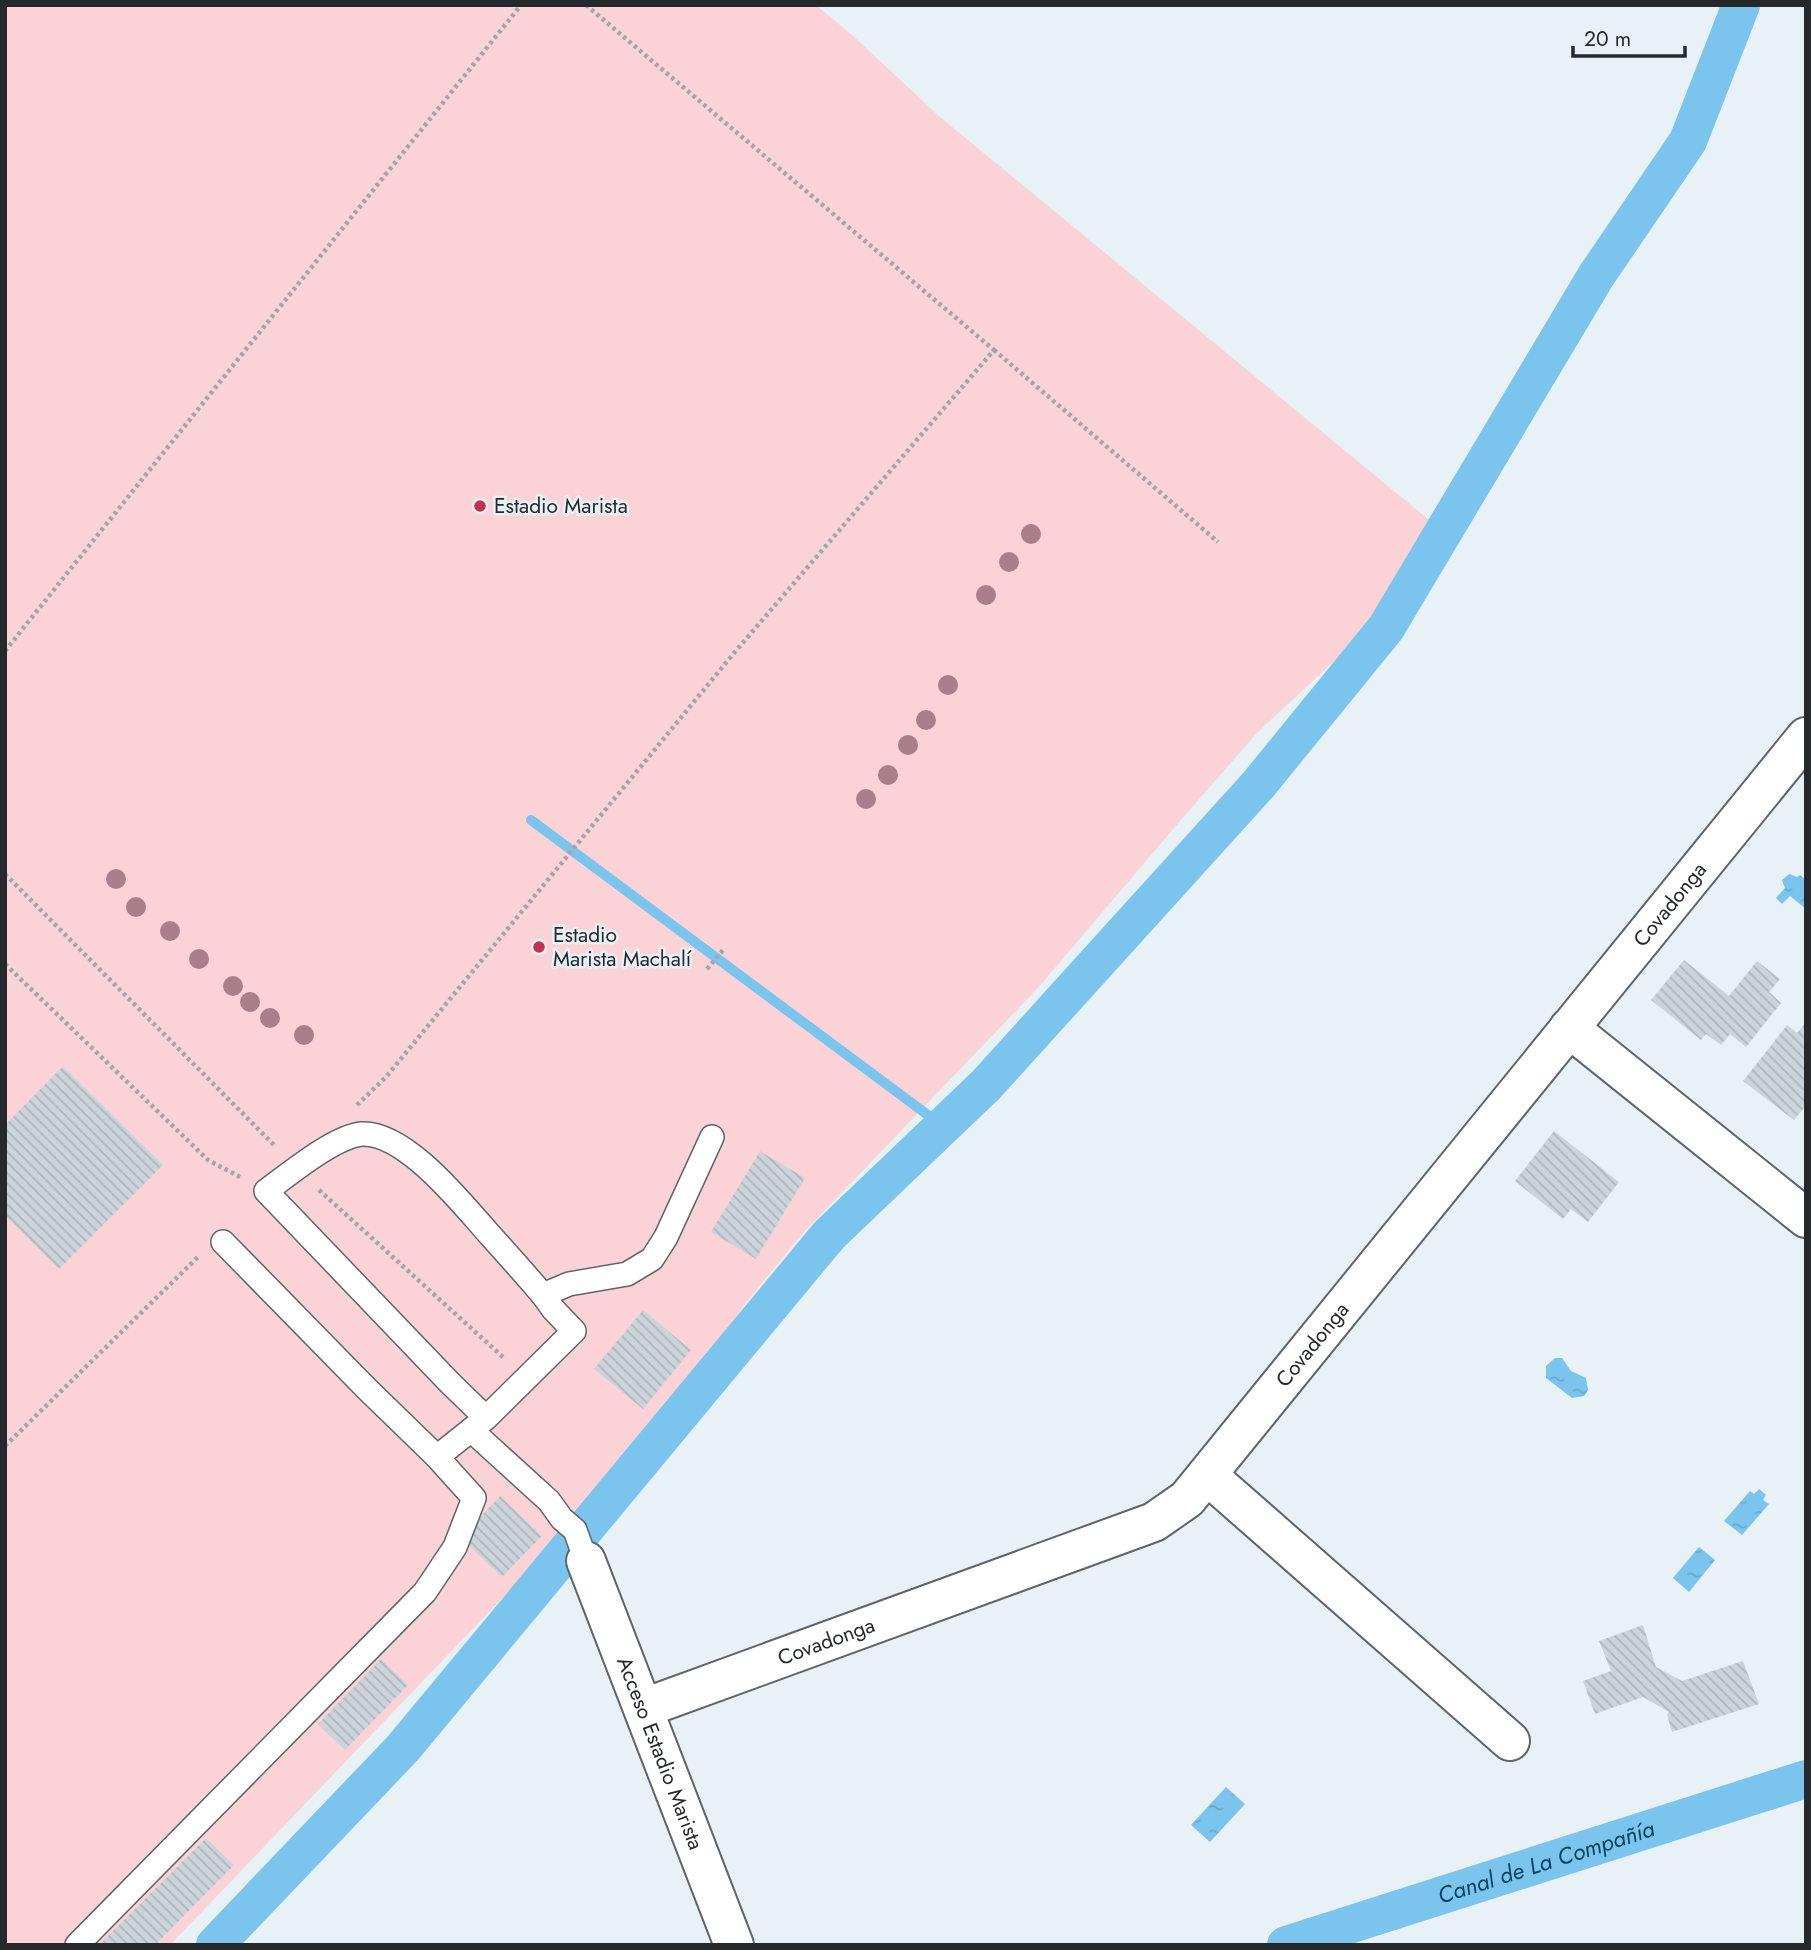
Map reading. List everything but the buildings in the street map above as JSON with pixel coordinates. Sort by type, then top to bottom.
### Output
[{"type":"street","name":"Covadonga","points":[[644,1708],[1154,1522],[1187,1499],[1806,737]]},
{"type":"street","points":[[1570,1028],[1806,1218]]},
{"type":"street","points":[[1207,1475],[1510,1741]]},
{"type":"street","name":"Acceso Estadio Marista","points":[[586,1561],[734,1945]]},
{"type":"lane","points":[[437,1457],[479,1424],[574,1331],[442,1180],[404,1150],[384,1139],[362,1134],[338,1141],[266,1191],[450,1382],[479,1424],[562,1519],[575,1530],[586,1561]]},
{"type":"lane","points":[[543,1295],[569,1284],[627,1274],[652,1259],[666,1237],[712,1138]]},
{"type":"lane","points":[[77,1945],[425,1592],[455,1546],[474,1498],[368,1389],[216,1245]]},
{"type":"path","points":[[5,651],[521,5]]},
{"type":"path","points":[[586,5],[1218,542]]},
{"type":"path","points":[[349,1112],[386,1077],[734,653],[994,350]]},
{"type":"path","points":[[5,874],[297,1168],[526,1378]]},
{"type":"path","points":[[707,969],[723,950]]},
{"type":"path","points":[[5,964],[208,1160],[266,1191]]},
{"type":"path","points":[[5,1446],[216,1245]]},
{"type":"shaded area","name":"Estadio Marista Machalí","points":[[5,5],[816,5],[940,117],[1440,529],[1378,620],[1257,733],[1037,989],[803,1233],[744,1305],[641,1466],[617,1493],[534,1565],[170,1945],[5,1945]]},
{"type":"water","points":[[1789,874],[1797,877],[1800,875],[1806,880],[1806,909],[1790,896],[1782,904],[1776,898],[1785,888],[1782,880]]},
{"type":"water","points":[[1555,1358],[1562,1358],[1571,1371],[1586,1378],[1588,1390],[1584,1396],[1572,1398],[1546,1378],[1546,1366]]},
{"type":"water","points":[[1759,1489],[1766,1495],[1763,1500],[1769,1504],[1742,1535],[1724,1521],[1750,1491],[1754,1494]]},
{"type":"water","points":[[1699,1547],[1715,1560],[1689,1592],[1673,1578]]},
{"type":"water","points":[[1226,1787],[1245,1804],[1210,1842],[1191,1825]]},
{"type":"waterway","points":[[215,1945],[403,1748],[829,1235],[986,1085],[1258,785],[1386,628],[1596,276],[1688,141],[1741,5]]},
{"type":"waterway","points":[[531,820],[944,1127]]},
{"type":"waterway","name":"Canal de La Compañía","points":[[1286,1945],[1806,1779]]},
{"type":"place","name":"Estadio Marista","points":[[480,506]]},
{"type":"place","name":"Estadio Marista Machalí","points":[[539,947]]}]
